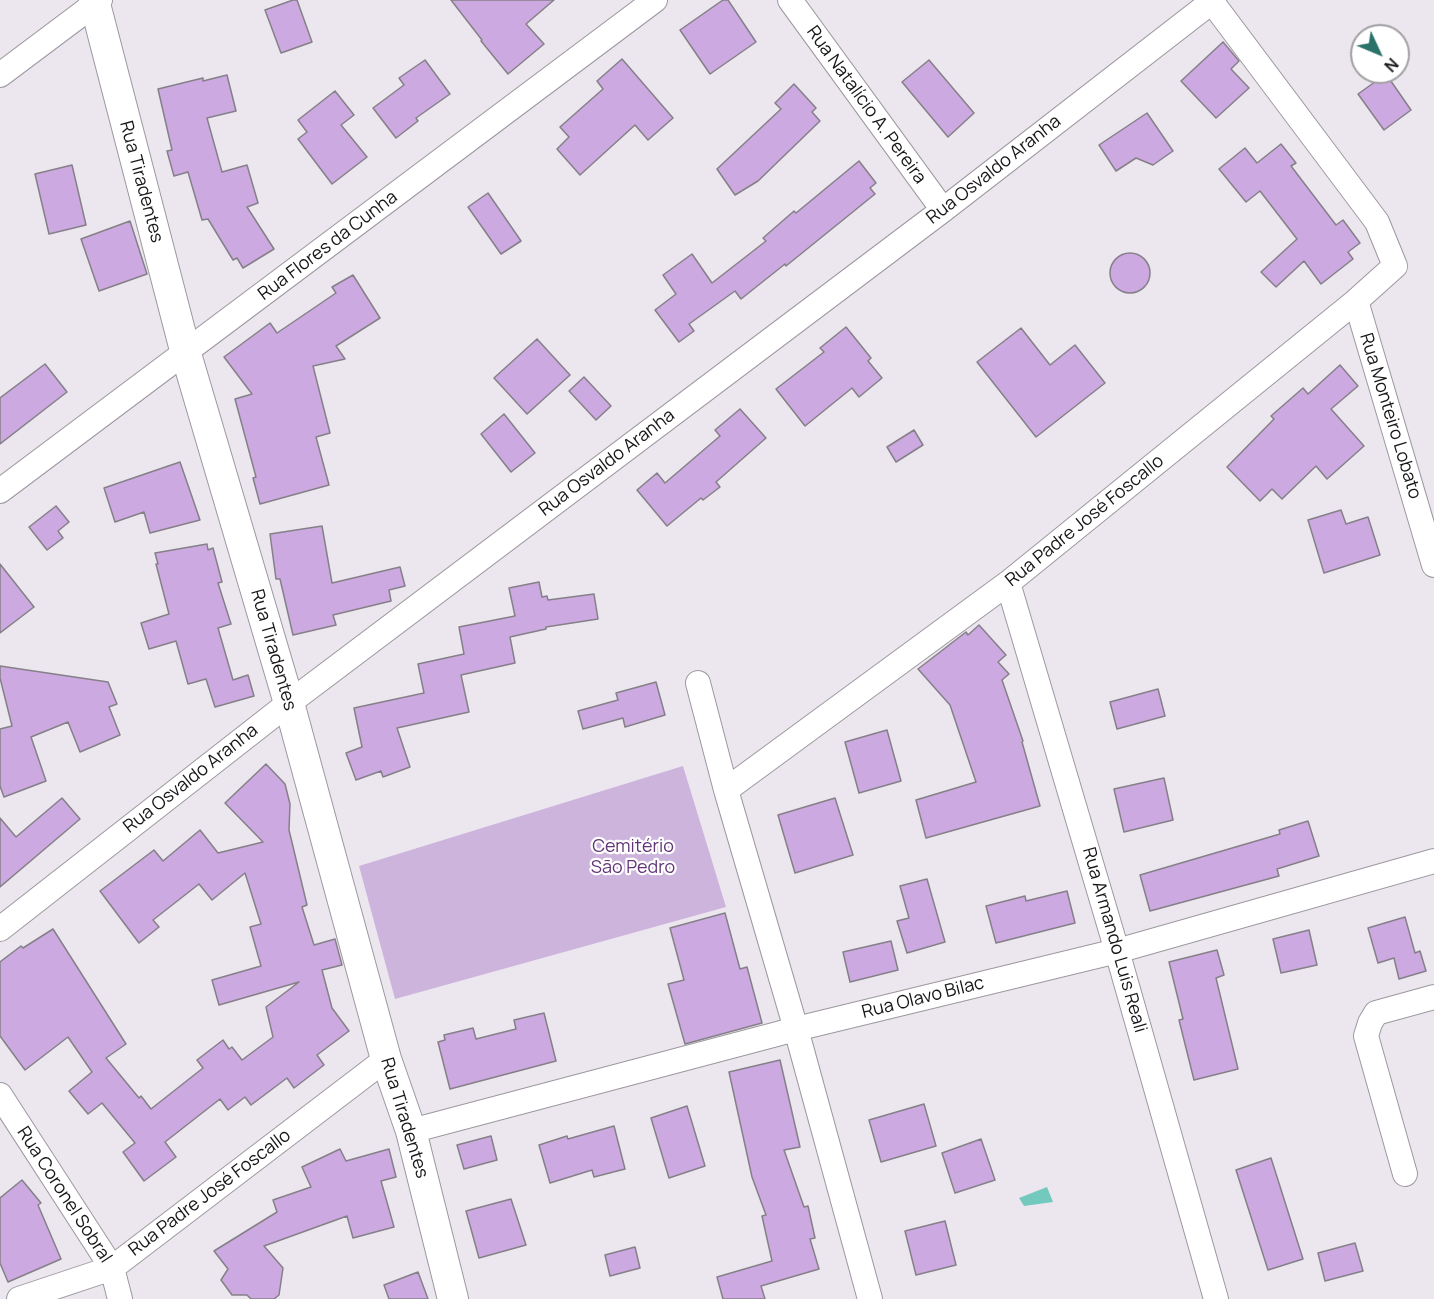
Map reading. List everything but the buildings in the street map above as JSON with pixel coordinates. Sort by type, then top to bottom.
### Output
[{"type":"street","name":"Rua Flores da Cunha","points":[[0,491],[186,354],[655,0]]},
{"type":"street","name":"Rua Natalício A. Pereira","points":[[790,0],[943,210]]},
{"type":"street","name":"Rua Tiradentes","points":[[96,1],[186,354],[289,703],[387,1059],[411,1131],[453,1299]]},
{"type":"street","points":[[0,75],[96,1]]},
{"type":"street","name":"Rua Osvaldo Aranha","points":[[0,929],[289,703],[943,210],[1213,1]]},
{"type":"street","name":"Rua Padre José Foscallo","points":[[726,790],[1008,583],[1356,301],[1395,266],[1377,222],[1213,1]]},
{"type":"street","name":"Rua Monteiro Lobato","points":[[1356,301],[1434,565]]},
{"type":"street","name":"Rua Armando Luis Reali","points":[[1008,583],[1117,951],[1216,1299]]},
{"type":"street","points":[[698,683],[726,790],[796,1029],[870,1299]]},
{"type":"street","name":"Rua Olavo Bilac","points":[[411,1131],[796,1029],[1117,951],[1434,861]]},
{"type":"street","points":[[1405,1174],[1366,1036],[1376,1014],[1434,997]]},
{"type":"street","name":"Rua Padre José Foscallo","points":[[19,1299],[112,1268],[387,1059]]},
{"type":"street","name":"Rua Coronel Sobral","points":[[0,1095],[112,1268],[120,1299]]},
{"type":"green space","name":"Cemitério São Pedro","points":[[683,766],[726,907],[395,999],[359,866]]},
{"type":"shaded area","points":[[1047,1187],[1053,1202],[1024,1206],[1019,1198]]}]
